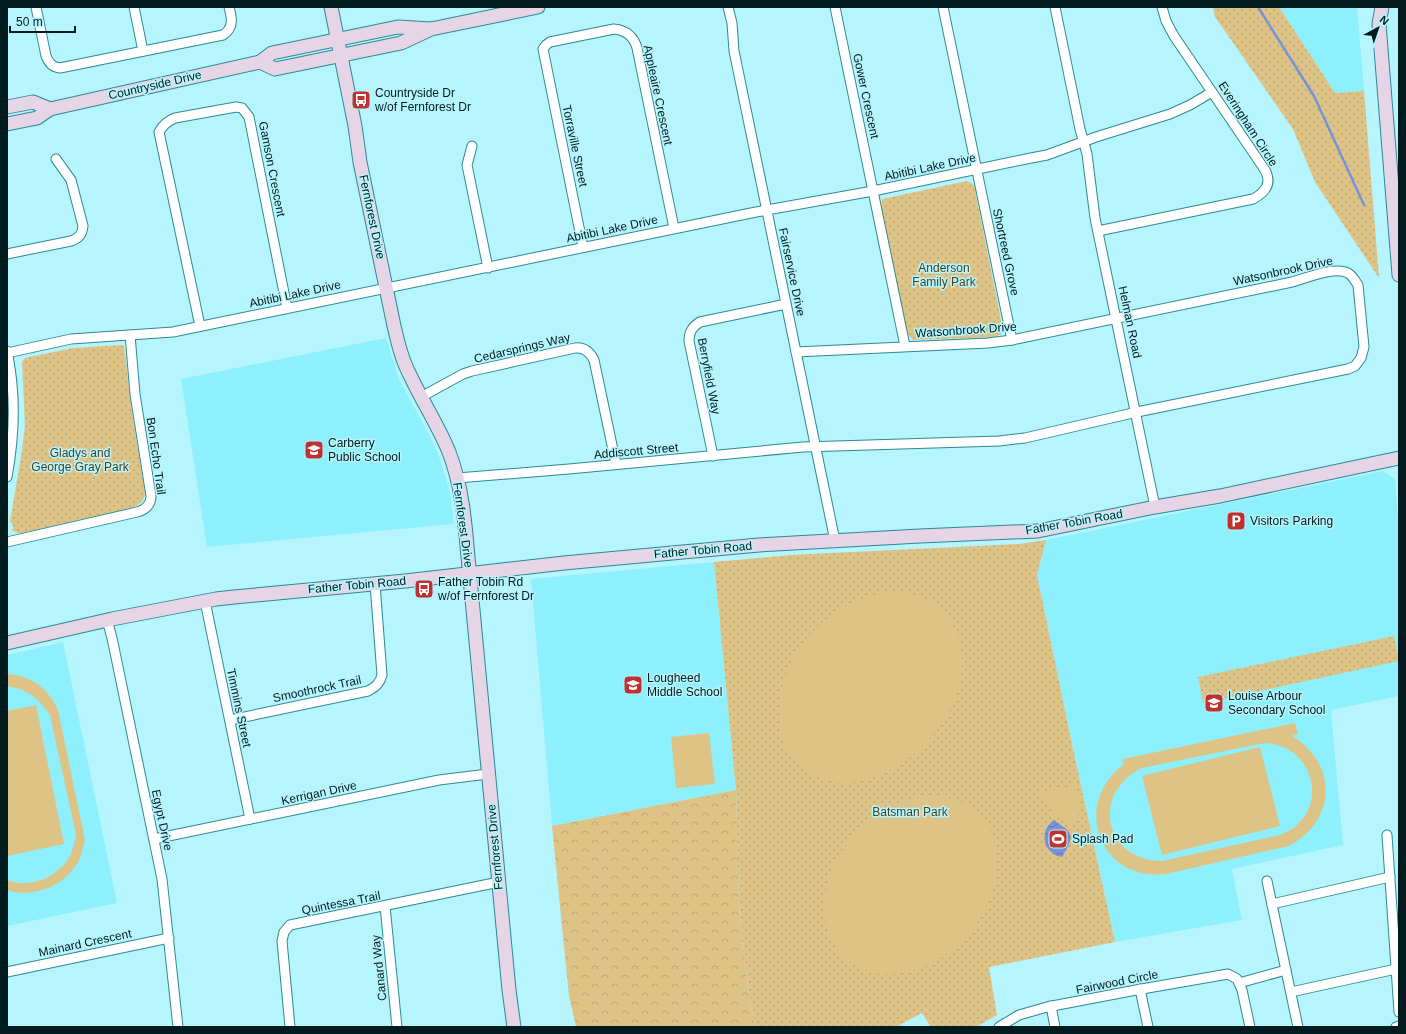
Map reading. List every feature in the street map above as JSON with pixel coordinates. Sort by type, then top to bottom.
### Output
[{"type":"street","points":[[36,7],[46,56],[54,67],[65,67],[223,35],[228,32],[231,27],[232,18],[229,7]]},
{"type":"street","points":[[134,7],[143,51]]},
{"type":"street","name":"Fernforest Drive","points":[[331,7],[355,126],[360,162],[401,353],[409,374],[445,442],[457,478],[464,513],[488,774],[514,1027]]},
{"type":"street","name":"Countryside Drive","points":[[260,62],[275,69],[341,56],[401,43],[431,29],[538,7]]},
{"type":"street","name":"Fairservice Drive","points":[[728,7],[732,23],[734,51],[835,541]]},
{"type":"street","name":"Gower Crescent","points":[[835,7],[905,346]]},
{"type":"street","points":[[943,7],[976,169]]},
{"type":"street","points":[[1055,7],[1084,142]]},
{"type":"street","name":"Everingham Circle","points":[[1098,231],[1253,199],[1263,192],[1268,182],[1268,176],[1265,170],[1174,36],[1166,21],[1162,7]]},
{"type":"street","points":[[1372,7],[1379,24]]},
{"type":"street","points":[[1382,7],[1379,24],[1399,275]]},
{"type":"street","name":"Countryside Drive","points":[[7,124],[37,118],[50,109],[260,62],[272,53],[398,27],[431,29]]},
{"type":"street","name":"Appleaire Crescent","points":[[543,49],[546,44],[550,42],[614,29],[623,31],[632,37],[637,48],[674,228]]},
{"type":"street","name":"Torraville Street","points":[[543,49],[583,247]]},
{"type":"street","name":"Abitibi Lake Drive","points":[[7,352],[71,339],[167,332],[200,326],[488,268],[767,209],[873,191],[1042,156],[1173,113],[1212,92]]},
{"type":"street","points":[[7,107],[33,102],[50,109]]},
{"type":"street","name":"Gamson Crescent","points":[[200,326],[160,132],[163,126],[174,118],[236,107],[242,108],[249,117],[287,308]]},
{"type":"street","name":"Helman Road","points":[[1084,142],[1087,154],[1094,212],[1137,412],[1155,507]]},
{"type":"street","points":[[472,146],[467,165],[488,268]]},
{"type":"street","points":[[7,254],[71,241],[80,236],[82,226],[71,180],[56,160]]},
{"type":"street","name":"Shortreed Grove","points":[[976,169],[1012,340]]},
{"type":"street","name":"Watsonbrook Drive","points":[[796,352],[988,343],[1012,340],[1292,282],[1333,271],[1347,272],[1353,277],[1358,285],[1364,347],[1361,358],[1355,366],[1341,371],[1137,412],[1025,438],[999,441],[816,447]]},
{"type":"street","name":"Berryfield Way","points":[[713,456],[689,335],[694,326],[700,322],[786,304]]},
{"type":"street","name":"Bon Echo Trail","points":[[7,542],[142,511],[151,501],[134,394],[130,335]]},
{"type":"street","name":"Cedarsprings Way","points":[[421,397],[463,374],[472,371],[581,347],[592,355],[594,360],[616,464]]},
{"type":"street","points":[[7,352],[12,382],[14,414],[12,445],[7,473]]},
{"type":"street","name":"Addiscott Street","points":[[457,478],[816,447]]},
{"type":"street","name":"Father Tobin Road","points":[[7,643],[107,620],[205,601],[234,597],[375,584],[564,563],[752,546],[1038,531],[1155,507],[1220,496],[1399,458]]},
{"type":"street","name":"Smoothrock Trail","points":[[230,720],[368,691],[375,688],[381,681],[382,675],[375,584]]},
{"type":"street","name":"Timmins Street","points":[[205,601],[250,819]]},
{"type":"street","name":"Egypt Drive","points":[[107,620],[162,879],[178,1027]]},
{"type":"street","name":"Kerrigan Drive","points":[[154,839],[439,780],[488,774]]},
{"type":"street","points":[[1387,835],[1399,1012]]},
{"type":"street","points":[[1272,904],[1390,877]]},
{"type":"street","points":[[1267,881],[1298,1027]]},
{"type":"street","name":"Quintessa Trail","points":[[290,1027],[282,941],[284,932],[290,925],[499,882]]},
{"type":"street","name":"Canard Way","points":[[385,906],[397,1027]]},
{"type":"street","name":"Mainard Crescent","points":[[7,972],[169,938]]},
{"type":"street","points":[[1291,992],[1396,969]]},
{"type":"street","points":[[1250,1027],[1242,990],[1239,983],[1286,970]]},
{"type":"street","name":"Fairwood Circle","points":[[999,1027],[1019,1015],[1051,1006],[1140,989],[1228,974],[1237,979],[1239,983]]},
{"type":"street","points":[[1140,989],[1148,1027]]},
{"type":"street","points":[[1051,1006],[1055,1027]]},
{"type":"shaded area","points":[[1279,7],[1357,7],[1364,91],[1335,93]]},
{"type":"shaded area","name":"Carberry Public School","points":[[386,338],[399,379],[433,442],[440,459],[450,492],[454,524],[207,547],[181,379]]},
{"type":"shaded area","name":"Louise Arbour Secondary School","points":[[1383,471],[1395,479],[1399,531],[1399,696],[1331,710],[1343,845],[1232,869],[1242,920],[1115,942],[1037,575],[1046,540]]},
{"type":"shaded area","name":"Lougheed Middle School","points":[[714,562],[736,790],[552,826],[531,579]]},
{"type":"shaded area","points":[[63,642],[117,903],[7,926],[7,655]]},
{"type":"green space","points":[[1213,7],[1279,7],[1335,93],[1364,91],[1379,278],[1315,182],[1293,129],[1215,17]]},
{"type":"green space","name":"Anderson Family Park","points":[[967,181],[974,185],[1003,330],[1001,334],[994,337],[913,340],[907,333],[882,208],[882,199]]},
{"type":"green space","name":"Gladys and George Gray Park","points":[[124,346],[131,406],[145,493],[143,500],[134,507],[22,533],[11,530],[14,528],[10,521],[25,426],[22,362],[25,358],[73,348]]},
{"type":"green space","name":"Batsman Park","points":[[1046,540],[1037,575],[1115,942],[989,967],[997,1015],[976,1027],[931,1027],[922,1013],[896,1027],[755,1027],[749,995],[739,905],[736,790],[714,562],[791,555],[1019,544]]},
{"type":"green space","points":[[898,592],[921,597],[941,610],[951,622],[961,649],[961,677],[952,704],[937,730],[916,752],[892,770],[865,780],[837,782],[825,780],[809,773],[795,761],[787,750],[782,738],[779,724],[782,688],[790,666],[801,646],[816,628],[834,613],[854,602],[875,595]]},
{"type":"green space","points":[[1394,636],[1399,661],[1203,703],[1198,677]]},
{"type":"green space","points":[[7,674],[24,677],[35,682],[51,697],[58,710],[85,840],[80,858],[75,867],[67,876],[49,888],[28,893],[7,890],[7,880],[18,883],[36,882],[51,875],[64,865],[69,858],[73,849],[76,835],[50,715],[41,703],[32,695],[7,686]]},
{"type":"green space","points":[[36,705],[64,844],[7,856],[7,711]]},
{"type":"green space","points":[[1295,723],[1298,734],[1292,736],[1307,748],[1318,761],[1324,776],[1326,792],[1323,807],[1316,822],[1305,835],[1289,846],[1166,874],[1143,873],[1124,866],[1110,854],[1100,838],[1096,819],[1098,800],[1107,781],[1123,765],[1123,759]],"holes":[[[1268,743],[1283,747],[1292,752],[1300,759],[1310,777],[1312,797],[1309,808],[1302,820],[1290,830],[1280,835],[1162,861],[1142,858],[1127,850],[1116,838],[1111,824],[1110,808],[1115,793],[1126,779],[1142,768]]]},
{"type":"green space","points":[[709,733],[715,784],[676,788],[671,737]]},
{"type":"green space","points":[[1260,747],[1280,826],[1162,855],[1142,776]]},
{"type":"green space","points":[[1076,785],[1080,807],[1077,816],[1070,826],[1054,815],[1040,792]]},
{"type":"green space","points":[[736,790],[739,905],[749,995],[755,1027],[576,1027],[569,996],[552,826]]},
{"type":"green space","points":[[929,796],[945,797],[967,804],[984,820],[993,836],[997,854],[997,866],[994,886],[987,906],[976,925],[962,941],[946,955],[928,965],[908,972],[887,974],[864,970],[843,957],[832,941],[826,923],[825,910],[827,889],[833,869],[843,850],[856,834],[871,820],[889,808],[909,800]]},
{"type":"water","name":"Splash Pad","points":[[1054,820],[1069,832],[1070,836],[1069,844],[1062,857],[1050,852],[1045,842],[1044,836],[1046,830]]},
{"type":"waterway","points":[[1258,7],[1314,96],[1364,205]]},
{"type":"place","name":"Countryside Dr w/of Fernforest Dr","points":[[361,100]]},
{"type":"place","name":"Carberry Public School","points":[[314,450]]},
{"type":"place","name":"Visitors Parking","points":[[1236,521]]},
{"type":"place","name":"Father Tobin Rd w/of Fernforest Dr","points":[[424,589]]},
{"type":"place","name":"Lougheed Middle School","points":[[633,685]]},
{"type":"place","name":"Louise Arbour Secondary School","points":[[1214,703]]},
{"type":"place","name":"Splash Pad","points":[[1058,839]]}]
